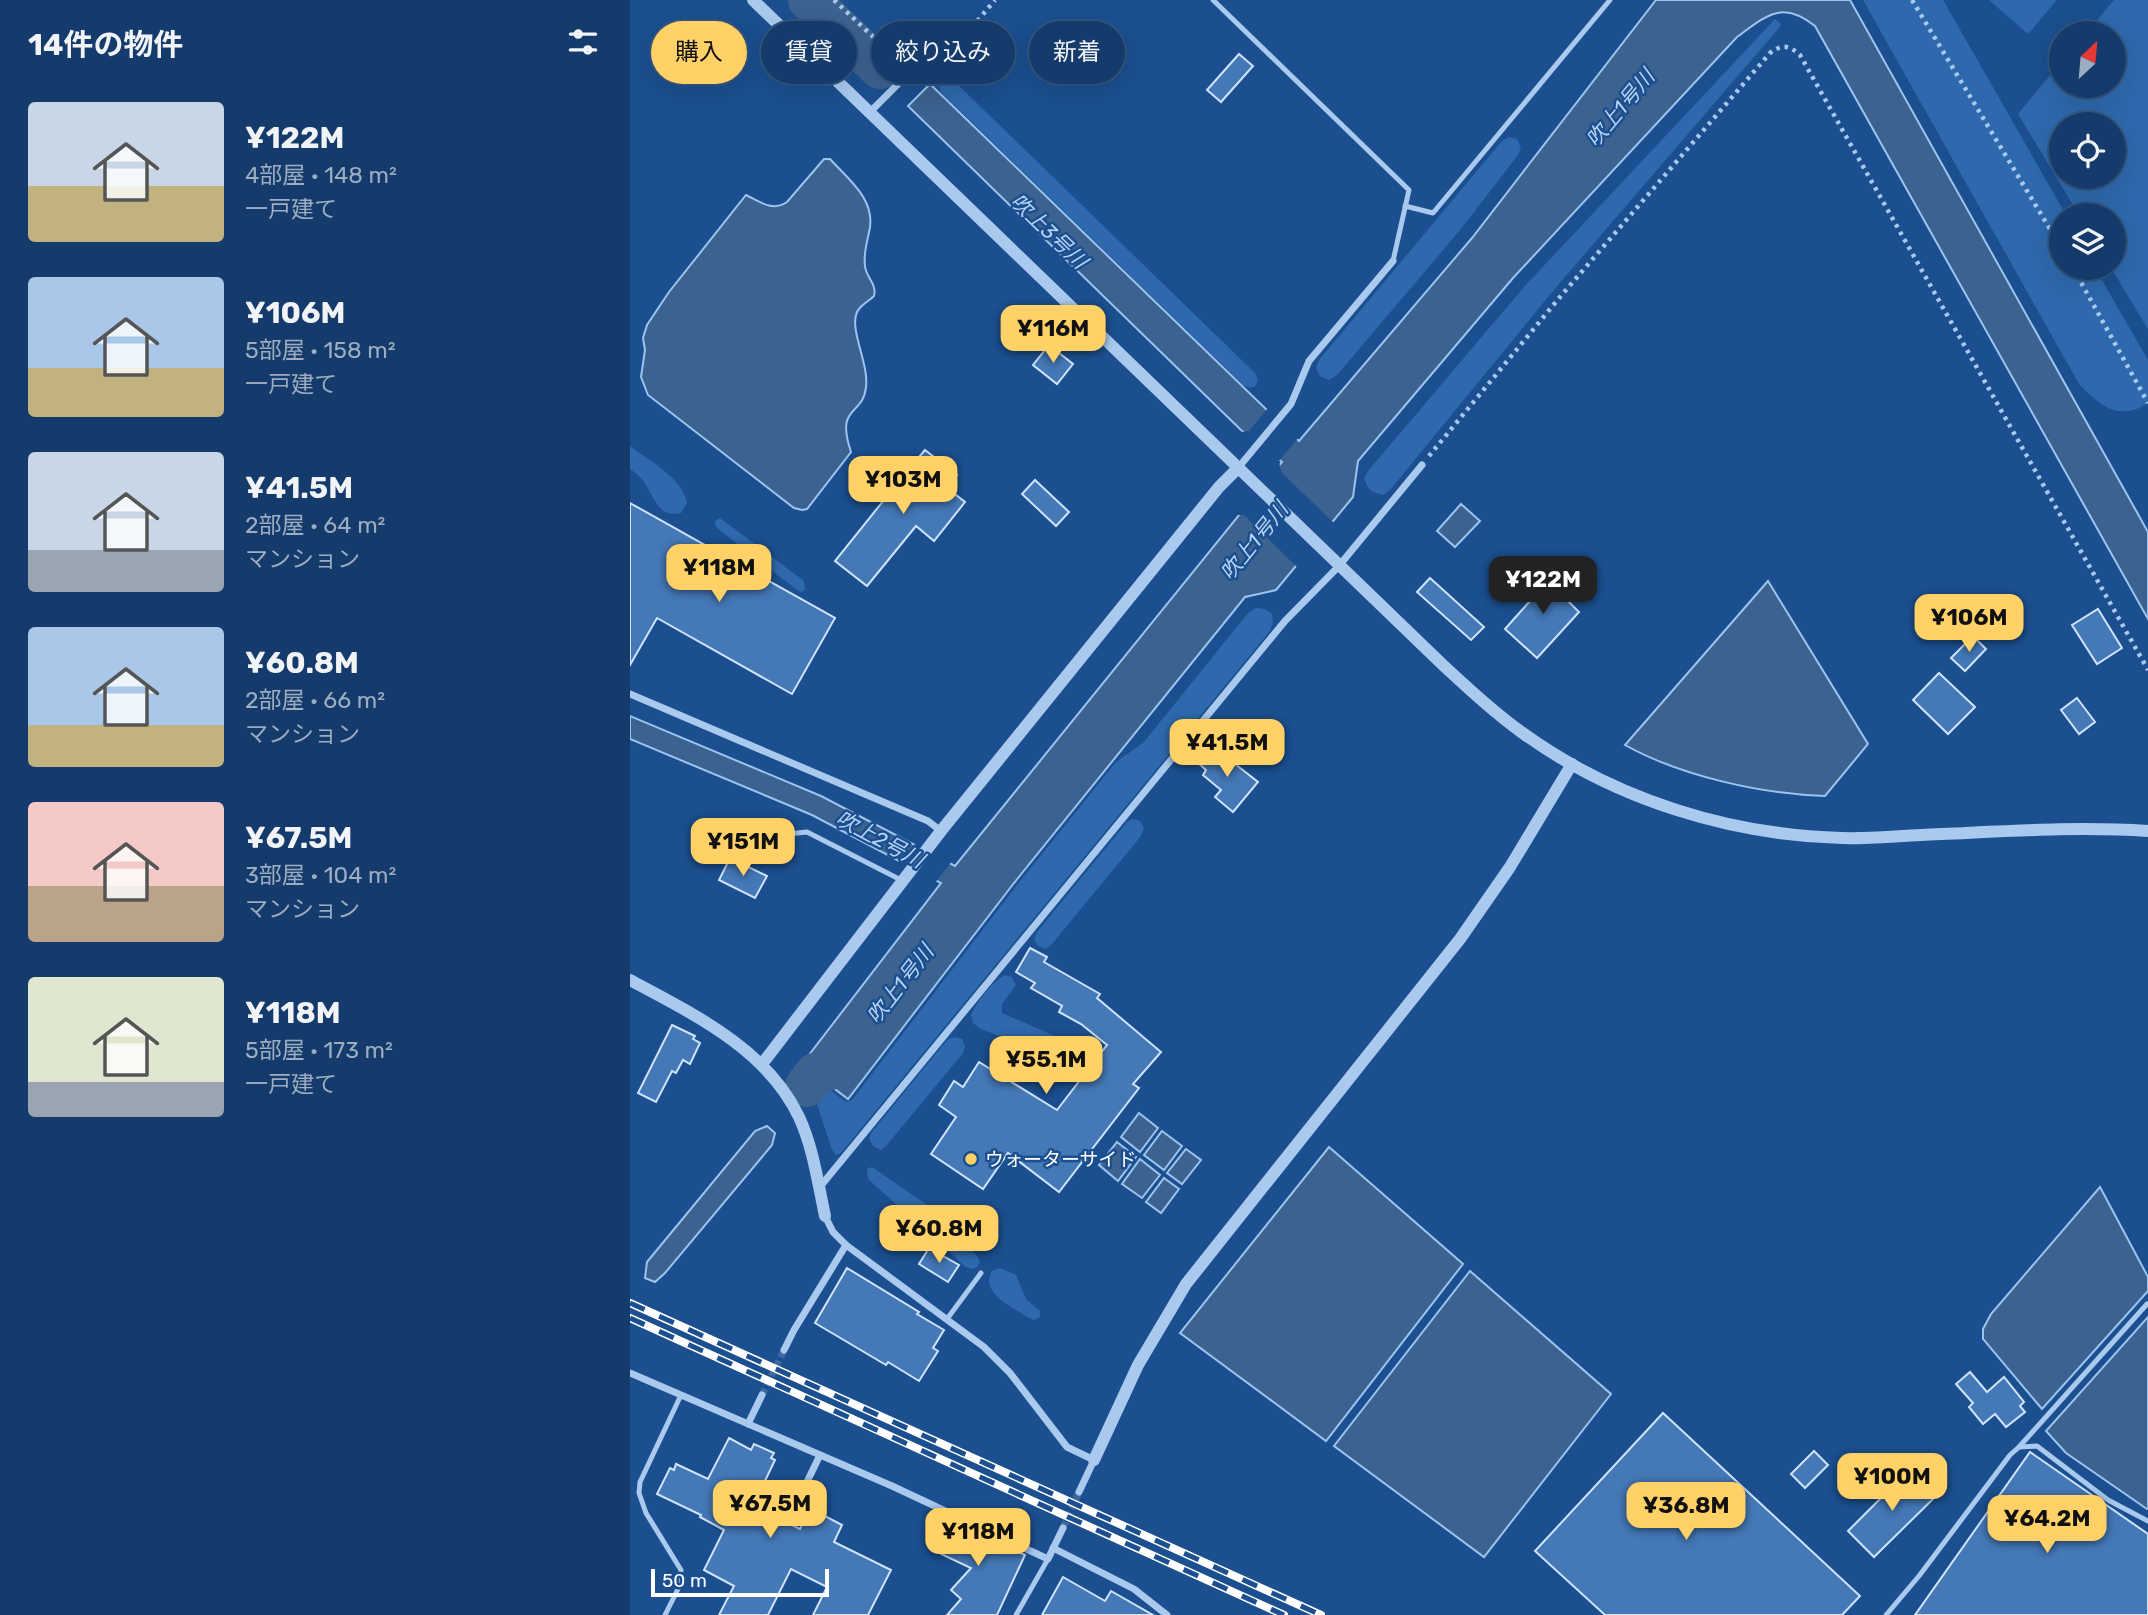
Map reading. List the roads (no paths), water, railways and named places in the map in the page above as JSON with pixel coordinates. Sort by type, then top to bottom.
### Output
[{"type":"street","points":[[754,0],[1338,567],[1483,703],[1572,764],[1614,785],[1669,807],[1749,829],[1797,836],[1844,839],[2059,828],[2148,831]]},
{"type":"street","points":[[870,112],[898,84]]},
{"type":"street","points":[[762,1064],[941,831],[1219,487],[1283,414],[1298,391],[1301,375],[1309,361],[1393,261]]},
{"type":"street","points":[[819,1188],[1285,621],[1338,567],[1422,464]]},
{"type":"street","points":[[630,694],[928,821],[941,831]]},
{"type":"street","points":[[1079,1492],[1138,1365],[1186,1284],[1460,939],[1505,875],[1572,764]]},
{"type":"street","points":[[630,980],[710,1025],[762,1064],[779,1082],[800,1119],[825,1216],[833,1232],[846,1245],[998,1359],[1067,1447],[1094,1460]]},
{"type":"street","points":[[784,1350],[846,1245]]},
{"type":"street","points":[[630,1373],[820,1455],[1048,1559],[1063,1528]]},
{"type":"street","points":[[748,1424],[762,1395]]},
{"type":"street","points":[[791,1515],[820,1455]]},
{"type":"street","points":[[1054,1548],[1134,1589],[1167,1615]]},
{"type":"lane","points":[[1213,0],[1409,190],[1393,261]]},
{"type":"lane","points":[[1405,206],[1433,213],[1610,0]]},
{"type":"lane","points":[[772,844],[788,834],[807,832],[905,878]]},
{"type":"lane","points":[[947,1319],[981,1273]]},
{"type":"lane","points":[[1886,1615],[1919,1576],[2010,1455],[2147,1304]]},
{"type":"lane","points":[[665,1615],[678,1587],[681,1570],[646,1513],[639,1493],[640,1482],[681,1395]]},
{"type":"lane","points":[[2019,1447],[2037,1446],[2108,1500],[2148,1521]]},
{"type":"lane","points":[[1016,1615],[1048,1559]]},
{"type":"water","name":"吹上2号川","points":[[1656,0],[1850,0],[2148,532],[2148,619],[1815,26],[1793,14],[1775,13],[1737,37],[1513,278],[1358,461],[1353,497],[1276,590],[1245,597],[1014,883],[848,1099],[802,1064],[941,883],[812,815],[630,739],[630,716],[821,796],[955,866],[1282,462],[1241,430],[908,106],[930,84],[1299,441],[1472,238]]},
{"type":"water","points":[[824,159],[830,159],[852,182],[868,207],[870,227],[865,261],[875,291],[874,296],[856,315],[856,331],[865,369],[866,387],[864,396],[848,418],[846,426],[851,452],[807,509],[802,510],[794,508],[648,395],[641,377],[645,350],[643,338],[647,325],[669,292],[746,195],[766,205],[782,205]]},
{"type":"water","points":[[1461,504],[1480,521],[1455,547],[1437,531]]},
{"type":"water","points":[[1768,581],[1868,744],[1825,796],[1775,792],[1722,781],[1671,766],[1625,745]]},
{"type":"water","points":[[1139,1113],[1158,1128],[1140,1152],[1121,1137]]},
{"type":"water","points":[[767,1126],[775,1133],[772,1145],[665,1273],[655,1282],[645,1278],[647,1262],[755,1131]]},
{"type":"water","points":[[1162,1131],[1182,1146],[1164,1170],[1144,1155]]},
{"type":"water","points":[[1117,1142],[1136,1157],[1118,1181],[1099,1165]]},
{"type":"water","points":[[1329,1147],[1463,1264],[1326,1441],[1180,1333]]},
{"type":"water","points":[[1186,1149],[1201,1160],[1182,1184],[1167,1173]]},
{"type":"water","points":[[1140,1159],[1160,1175],[1142,1198],[1122,1184]]},
{"type":"water","points":[[1164,1178],[1179,1189],[1161,1213],[1146,1202]]},
{"type":"water","points":[[2100,1187],[2148,1277],[2148,1291],[2042,1409],[1983,1339],[1983,1329],[1991,1314]]},
{"type":"water","points":[[1470,1271],[1611,1394],[1484,1557],[1334,1446]]},
{"type":"water","points":[[2148,1317],[2147,1509],[2066,1453],[2046,1431]]},
{"type":"waterway","name":"吹上3号川","points":[[809,0],[871,59]]},
{"type":"waterway","name":"吹上1号川","points":[[806,1086],[815,1074],[836,1067],[858,1038]]},
{"type":"tunnel","points":[[762,1395],[784,1350]]},
{"type":"tunnel","points":[[1063,1528],[1079,1492]]},
{"type":"railway","points":[[630,1303],[1321,1615]]},
{"type":"railway","points":[[630,1318],[1284,1615]]},
{"type":"place","name":"ウォーターサイド","points":[[971,1159]]}]
